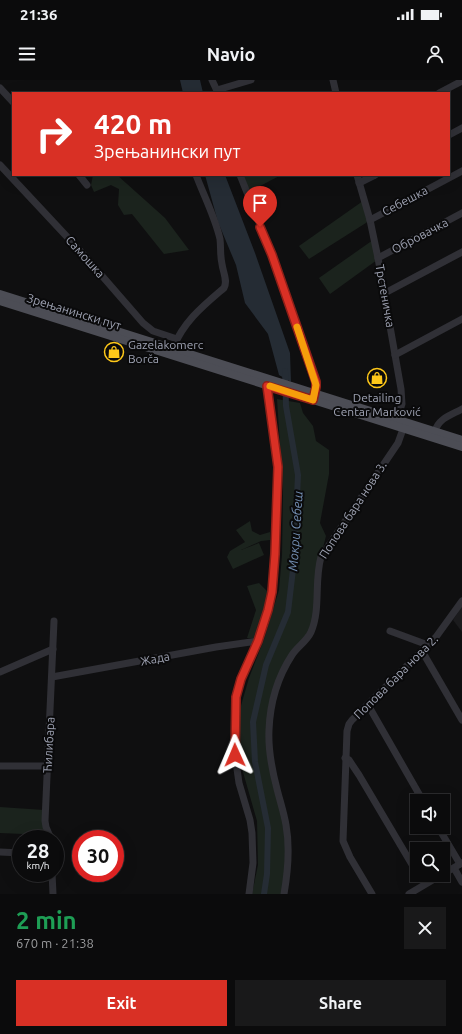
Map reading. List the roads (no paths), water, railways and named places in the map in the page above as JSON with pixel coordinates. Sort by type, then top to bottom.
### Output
[{"type":"main road","name":"Зрењанински пут","points":[[0,294],[174,348],[294,391],[397,419],[462,440]]},
{"type":"main road","name":"Зрењанински пут","points":[[0,301],[267,386],[279,386]]},
{"type":"main road","name":"Зрењанински пут","points":[[314,397],[404,429],[462,447]]},
{"type":"street","points":[[212,80],[218,92],[251,80]]},
{"type":"street","points":[[333,80],[336,92]]},
{"type":"street","points":[[442,92],[462,81]]},
{"type":"street","points":[[0,88],[12,101]]},
{"type":"street","points":[[450,134],[462,128]]},
{"type":"street","name":"Самошка","points":[[0,165],[83,254],[147,327],[177,339]]},
{"type":"street","name":"Себешка","points":[[370,220],[462,171]]},
{"type":"street","points":[[80,176],[87,184]]},
{"type":"street","points":[[174,348],[184,327],[199,308],[226,285],[217,228],[196,176]]},
{"type":"street","points":[[240,176],[272,255],[312,370],[316,385],[314,397]]},
{"type":"street","name":"Трстеничка","points":[[357,176],[370,220],[385,293],[402,401],[397,419]]},
{"type":"street","points":[[359,183],[373,176]]},
{"type":"street","name":"Обровачка","points":[[378,258],[462,213]]},
{"type":"street","points":[[385,293],[462,252]]},
{"type":"street","points":[[395,355],[462,319]]},
{"type":"street","points":[[249,894],[253,864],[252,833],[238,775],[235,755],[235,710],[236,697],[241,679],[258,641],[270,602],[275,554],[278,467],[267,386]]},
{"type":"street","points":[[434,431],[440,420],[462,409]]},
{"type":"street","name":"Попова бара нова 3.","points":[[284,894],[288,863],[287,830],[274,780],[269,746],[269,728],[274,693],[292,654],[308,637],[311,631],[316,607],[317,571],[321,557],[398,443],[404,429]]},
{"type":"street","name":"Попова бара нова 2.","points":[[372,894],[350,857],[343,841],[345,758],[348,727],[352,720],[442,630],[462,601]]},
{"type":"street","name":"Ћилибара","points":[[47,830],[46,825],[54,621]]},
{"type":"street","points":[[390,631],[428,645]]},
{"type":"street","name":"Жада","points":[[52,677],[216,647],[258,641]]},
{"type":"street","points":[[0,672],[53,649]]},
{"type":"street","points":[[422,651],[462,720]]},
{"type":"street","points":[[368,705],[419,794]]},
{"type":"street","points":[[345,758],[349,760],[359,775],[410,862]]},
{"type":"street","points":[[0,766],[48,766]]},
{"type":"street","points":[[442,834],[459,865],[462,882]]},
{"type":"street","points":[[0,852],[12,853]]},
{"type":"street","points":[[450,870],[459,865]]},
{"type":"street","points":[[52,882],[52,894]]},
{"type":"street","points":[[409,894],[429,882]]},
{"type":"waterway","name":"Мокри Себеш","points":[[264,894],[267,874],[268,828],[255,762],[253,722],[266,665],[288,612],[294,561],[298,475],[286,406],[285,371]]},
{"type":"place","name":"Gazelakomerc Borča","points":[[114,352]]},
{"type":"place","name":"Detailing Centar Marković","points":[[377,378]]}]
